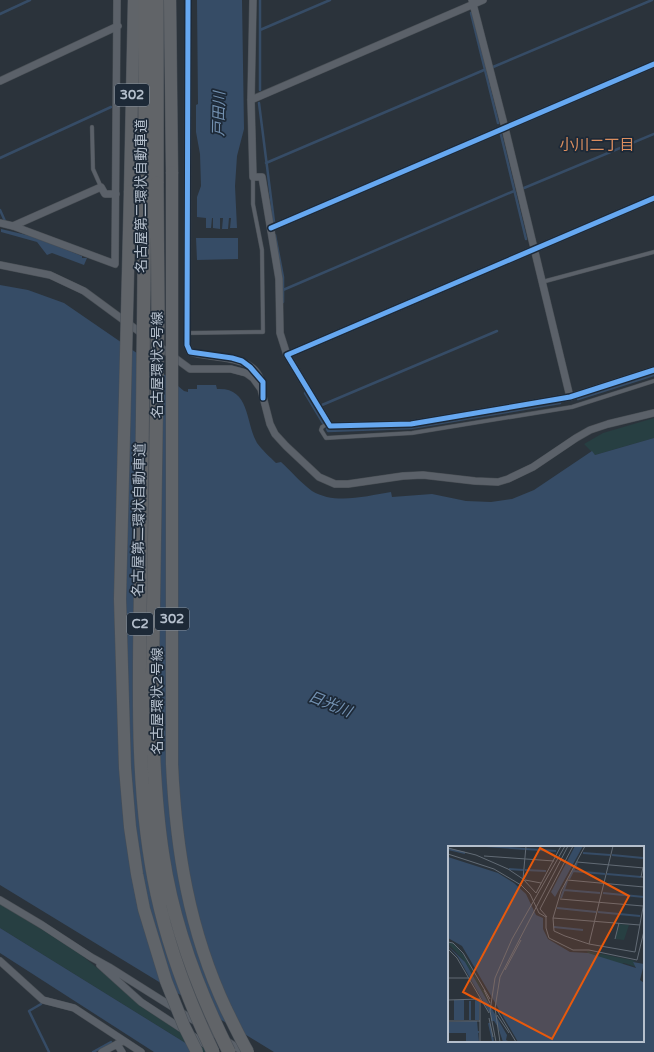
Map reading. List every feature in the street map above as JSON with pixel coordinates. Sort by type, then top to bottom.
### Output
[{"type":"highway","name":"302","points":[[134,0],[120,599],[124,768],[131,834],[144,909],[166,981],[184,1026],[197,1052]]},
{"type":"highway","name":"名古屋環状2号線","points":[[170,0],[172,172],[172,748],[174,807],[186,890],[200,943],[215,984],[241,1041],[248,1052]]},
{"type":"highway","name":"名古屋第二環状自動車道","points":[[152,1],[145,57],[140,696],[141,764],[144,815],[157,896],[178,969],[195,1015],[213,1052]]},
{"type":"highway","name":"名古屋第二環状自動車道","points":[[152,1],[158,308],[152,705],[154,764],[160,835],[170,893],[192,963],[209,1008],[229,1052]]},
{"type":"street","points":[[0,223],[13,226],[115,264],[117,0]]},
{"type":"street","points":[[188,0],[187,345],[190,352],[232,358],[242,361],[258,374],[263,382],[263,398]]},
{"type":"street","points":[[253,0],[251,100],[253,177],[262,177],[271,228],[279,279],[280,333],[287,355],[330,426],[410,424],[570,398],[654,370]]},
{"type":"street","points":[[251,100],[473,2],[483,0]]},
{"type":"street","points":[[473,2],[570,398]]},
{"type":"street","points":[[0,81],[118,26]]},
{"type":"street","points":[[271,228],[654,64]]},
{"type":"street","points":[[13,226],[101,187],[105,194],[116,194]]},
{"type":"street","points":[[287,355],[654,198]]},
{"type":"street","points":[[0,265],[50,275],[84,291],[190,369],[231,369],[246,373],[253,378],[261,390],[270,424],[275,434],[319,477],[335,484],[348,484],[403,476],[423,475],[498,482],[533,467],[590,430],[654,412]]},
{"type":"street","points":[[0,900],[42,924],[91,957],[244,1052]]},
{"type":"street","points":[[91,957],[141,1002],[219,1052]]},
{"type":"street","points":[[0,961],[43,1000],[74,1008],[120,1042],[141,1052]]},
{"type":"street","points":[[102,1052],[120,1042]]},
{"type":"street","points":[[120,1042],[122,1052]]},
{"type":"lane","points":[[92,127],[93,169],[101,187]]},
{"type":"lane","points":[[186,333],[263,332],[262,250],[253,204],[253,177]]},
{"type":"lane","points":[[542,282],[654,252]]},
{"type":"lane","points":[[328,423],[322,427],[321,430],[326,438],[412,433],[572,407],[654,381]]},
{"type":"lane","points":[[570,398],[572,407]]},
{"type":"green space","points":[[654,418],[654,438],[595,455],[584,444],[603,433]]},
{"type":"green space","points":[[0,904],[74,949],[140,1003],[213,1052],[200,1052],[0,928]]},
{"type":"water","name":"戸田川","points":[[197,0],[242,0],[244,129],[237,156],[235,186],[237,228],[230,228],[231,218],[229,218],[228,229],[222,229],[223,218],[220,218],[220,229],[213,228],[212,218],[211,228],[206,228],[206,218],[197,217],[197,197],[201,186],[200,154],[196,132],[196,105],[198,104]]},
{"type":"water","points":[[1,229],[35,237],[82,256],[82,258],[87,258],[84,265],[52,253],[47,255],[37,242],[1,232]]},
{"type":"water","points":[[196,238],[238,238],[238,259],[197,260]]},
{"type":"water","name":"日光川","points":[[0,285],[28,290],[64,303],[147,360],[184,391],[188,392],[188,389],[197,389],[197,385],[216,385],[217,389],[228,390],[235,394],[241,399],[245,407],[253,434],[261,448],[276,463],[281,462],[312,491],[331,498],[341,499],[361,497],[391,492],[392,497],[432,494],[466,501],[491,502],[512,499],[534,490],[592,451],[595,455],[654,438],[654,1052],[274,1052],[0,885]]},
{"type":"water","points":[[0,928],[200,1052],[154,1052],[0,953]]},
{"type":"waterway","points":[[0,14],[30,0]]},
{"type":"waterway","points":[[260,0],[260,90]]},
{"type":"waterway","points":[[260,30],[330,0]]},
{"type":"waterway","points":[[493,67],[652,0]]},
{"type":"waterway","points":[[471,13],[498,123]]},
{"type":"waterway","points":[[266,163],[484,70]]},
{"type":"waterway","points":[[259,103],[274,222]]},
{"type":"waterway","points":[[0,158],[111,107]]},
{"type":"waterway","points":[[524,188],[654,134]]},
{"type":"waterway","points":[[501,135],[526,239]]},
{"type":"waterway","points":[[283,290],[514,191]]},
{"type":"waterway","points":[[0,210],[5,221]]},
{"type":"waterway","points":[[275,235],[283,277],[283,302]]},
{"type":"waterway","points":[[322,405],[497,331]]},
{"type":"waterway","points":[[578,399],[654,375]]},
{"type":"waterway","points":[[305,393],[323,423]]},
{"type":"waterway","points":[[327,429],[328,431],[411,428],[560,403]]},
{"type":"waterway","points":[[41,1004],[29,1011],[49,1052]]},
{"type":"waterway","points":[[93,1052],[111,1042]]},
{"type":"cycle path","points":[[188,0],[187,345],[190,352],[232,358],[242,361],[250,367],[263,382],[263,398]]},
{"type":"cycle path","points":[[271,228],[654,64]]},
{"type":"cycle path","points":[[654,198],[287,355],[330,426],[411,424],[570,397],[654,370]]},
{"type":"district","name":"小川二丁目","points":[[597,145]]}]
